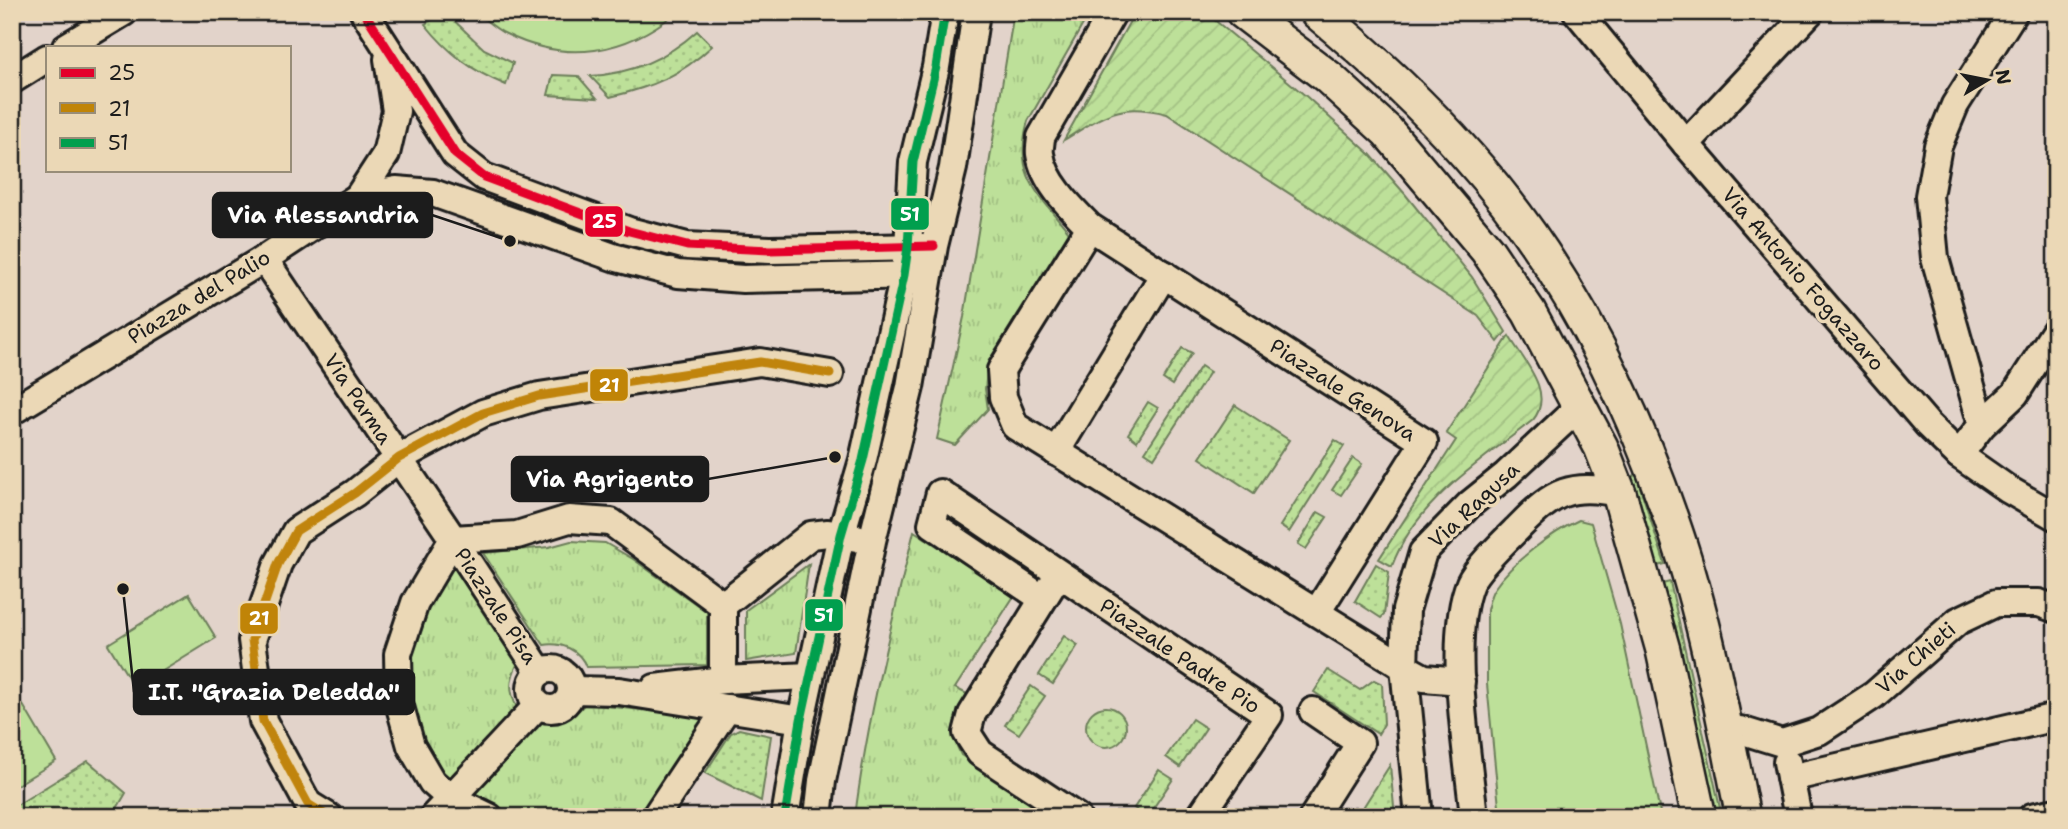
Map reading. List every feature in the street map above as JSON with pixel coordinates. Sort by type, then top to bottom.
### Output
[{"type":"main road","points":[[1243,12],[1328,77],[1387,131],[1487,250],[1529,312],[1601,447],[1619,493],[1663,650],[1699,817]]},
{"type":"main road","points":[[1317,12],[1416,100],[1468,156],[1518,219],[1558,278],[1597,344],[1642,439],[1677,535],[1705,639],[1742,817]]},
{"type":"street","points":[[68,46],[124,12]]},
{"type":"street","name":"Piazza del Palio","points":[[364,12],[454,154],[484,177],[629,231],[687,246],[770,250],[921,247]]},
{"type":"street","points":[[921,247],[913,162],[936,67],[945,12]]},
{"type":"street","points":[[785,817],[810,676],[841,534],[916,275],[921,247],[953,168],[976,12]]},
{"type":"street","name":"Piazzale Genova","points":[[1113,12],[1041,137],[1040,154],[1047,173],[1067,204],[1090,227],[1423,442],[1317,612]]},
{"type":"street","name":"Via Antonio Fogazzaro","points":[[1577,12],[1686,144],[1928,425],[1959,455],[2009,490],[2056,517]]},
{"type":"street","points":[[1686,144],[1811,12]]},
{"type":"street","points":[[1982,425],[1935,258],[1929,196],[1938,146],[1955,105],[2014,12]]},
{"type":"street","name":"Piazza del Palio","points":[[12,411],[264,259],[358,197],[386,154],[396,111],[387,50]]},
{"type":"street","points":[[12,80],[46,59]]},
{"type":"street","points":[[358,197],[396,190],[433,193],[613,257],[678,274],[743,279],[916,275]]},
{"type":"street","points":[[1090,227],[1001,370],[1003,397],[1015,426],[1404,667],[1424,678],[1461,681]]},
{"type":"street","name":"Via Parma","points":[[264,259],[453,539]]},
{"type":"street","points":[[1056,452],[1164,274]]},
{"type":"street","points":[[818,817],[822,781],[872,541],[910,387],[916,275]]},
{"type":"street","points":[[1959,455],[1982,425],[2015,394],[2056,330]]},
{"type":"street","points":[[328,817],[308,804],[263,721],[252,640],[278,564],[296,531],[355,493],[399,458],[482,413],[539,396],[760,362],[830,374]]},
{"type":"street","name":"Via Ragusa","points":[[1419,817],[1404,667],[1406,610],[1423,552],[1469,503],[1506,475],[1580,405]]},
{"type":"street","points":[[1474,817],[1461,681],[1460,621],[1471,581],[1535,510],[1562,492],[1590,487],[1619,493]]},
{"type":"street","name":"Piazzale Padre Pio","points":[[1043,599],[932,524],[940,493],[1269,716],[1200,817]]},
{"type":"street","name":"Piazzale Pisa","points":[[453,539],[517,535],[569,519],[611,523],[723,605]]},
{"type":"street","points":[[723,680],[723,605],[811,535],[841,534],[872,541]]},
{"type":"street","name":"Piazzale Pisa","points":[[453,539],[540,672]]},
{"type":"street","name":"Piazzale Pisa","points":[[453,539],[415,603],[398,654],[399,702],[411,746],[432,782],[441,807],[489,817]]},
{"type":"street","points":[[1059,575],[972,714],[967,733],[980,753],[1077,817]]},
{"type":"street","name":"Via Chieti","points":[[1782,743],[1819,731],[1874,695],[1958,621],[1996,603],[2039,603],[2056,609]]},
{"type":"street","name":"Piazzale Pisa","points":[[538,705],[531,688],[540,672],[552,668],[564,673],[572,690]]},
{"type":"street","points":[[441,807],[538,705],[550,710],[557,709],[567,702],[572,690],[619,691],[723,680],[810,676]]},
{"type":"street","points":[[619,691],[802,720]]},
{"type":"street","points":[[655,817],[727,708]]},
{"type":"street","points":[[1312,817],[1360,743],[1313,711]]},
{"type":"street","points":[[1790,778],[2056,717]]},
{"type":"street","points":[[1725,730],[1740,730],[1782,743],[1798,817]]},
{"type":"street","points":[[2032,817],[2056,812]]},
{"type":"green space","points":[[445,12],[484,49],[513,63],[506,85],[461,60],[425,24]]},
{"type":"green space","points":[[476,12],[677,12],[637,37],[616,45],[573,51],[529,43],[502,32]]},
{"type":"green space","points":[[1014,12],[1090,12],[1028,121],[1024,139],[1026,169],[1031,182],[1069,232],[988,362],[985,389],[988,409],[955,445],[937,439],[964,317]]},
{"type":"green space","points":[[1135,12],[1205,12],[1307,97],[1370,154],[1472,277],[1506,332],[1498,342],[1478,316],[1167,114],[1150,110],[1123,110],[1101,118],[1064,140]]},
{"type":"green space","points":[[697,31],[712,46],[677,73],[652,84],[610,97],[590,76],[620,72],[648,63],[673,50]]},
{"type":"green space","points":[[553,75],[578,76],[597,98],[548,95]]},
{"type":"green space","points":[[1509,336],[1535,377],[1541,399],[1539,410],[1533,420],[1471,468],[1433,502],[1403,543],[1392,566],[1379,559],[1456,440],[1446,433]]},
{"type":"green space","points":[[1182,348],[1192,353],[1172,385],[1163,379]]},
{"type":"green space","points":[[1201,366],[1210,372],[1154,458],[1145,452]]},
{"type":"green space","points":[[1148,402],[1158,408],[1137,441],[1128,434]]},
{"type":"green space","points":[[1235,405],[1289,440],[1254,493],[1200,458]]},
{"type":"green space","points":[[1335,440],[1344,446],[1289,532],[1280,526]]},
{"type":"green space","points":[[1353,458],[1362,464],[1341,495],[1332,490]]},
{"type":"green space","points":[[1636,475],[1665,564],[1657,566],[1627,478]]},
{"type":"green space","points":[[1318,512],[1327,517],[1306,549],[1298,544]]},
{"type":"green space","points":[[1579,520],[1591,523],[1620,624],[1661,817],[1500,817],[1487,684],[1487,610],[1494,589],[1521,559],[1556,532]]},
{"type":"green space","points":[[914,531],[1014,596],[955,688],[967,694],[956,717],[954,737],[961,755],[1059,817],[855,817],[873,709]]},
{"type":"green space","points":[[571,541],[605,543],[633,559],[707,612],[707,665],[586,667],[579,656],[569,648],[544,645],[483,553],[549,547]]},
{"type":"green space","points":[[451,560],[518,663],[511,685],[517,708],[450,781],[436,761],[416,720],[409,676],[410,654],[423,608]]},
{"type":"green space","points":[[809,564],[796,653],[746,661],[746,610]]},
{"type":"green space","points":[[1376,564],[1389,572],[1384,615],[1381,618],[1355,601]]},
{"type":"green space","points":[[1670,582],[1722,817],[1714,817],[1662,584]]},
{"type":"green space","points":[[189,594],[216,638],[135,688],[108,644]]},
{"type":"green space","points":[[1064,636],[1078,645],[1053,684],[1039,675]]},
{"type":"green space","points":[[1328,670],[1360,690],[1374,680],[1382,684],[1384,724],[1378,734],[1314,692]]},
{"type":"green space","points":[[1031,686],[1045,696],[1019,734],[1005,725]]},
{"type":"green space","points":[[585,704],[710,717],[640,817],[514,817],[465,798],[535,720],[563,720]]},
{"type":"green space","points":[[23,705],[56,761],[12,788],[12,711]]},
{"type":"green space","points":[[1106,707],[1120,713],[1126,727],[1120,741],[1106,747],[1092,741],[1086,727],[1092,713]]},
{"type":"green space","points":[[1192,719],[1206,728],[1180,767],[1166,757]]},
{"type":"green space","points":[[739,729],[771,736],[761,801],[705,773],[731,733]]},
{"type":"green space","points":[[88,761],[126,793],[112,817],[12,817],[12,808]]},
{"type":"green space","points":[[1390,765],[1395,817],[1357,817]]},
{"type":"green space","points":[[1159,770],[1173,779],[1147,817],[1134,808]]},
{"type":"transit line","name":"25","points":[[364,12],[455,154],[484,177],[629,231],[687,246],[770,250],[934,246]]},
{"type":"transit line","name":"51","points":[[785,817],[801,720],[841,535],[863,460],[904,275],[913,162],[936,67],[945,12]]},
{"type":"transit line","name":"21","points":[[329,817],[308,804],[263,721],[252,640],[278,564],[296,531],[355,493],[399,458],[483,413],[539,396],[760,362],[830,374]]},
{"type":"place","name":"Via Alessandria","points":[[510,241]]},
{"type":"place","name":"Via Agrigento","points":[[835,457]]},
{"type":"place","name":"I.T. \"Grazia Deledda\"","points":[[123,589]]}]
